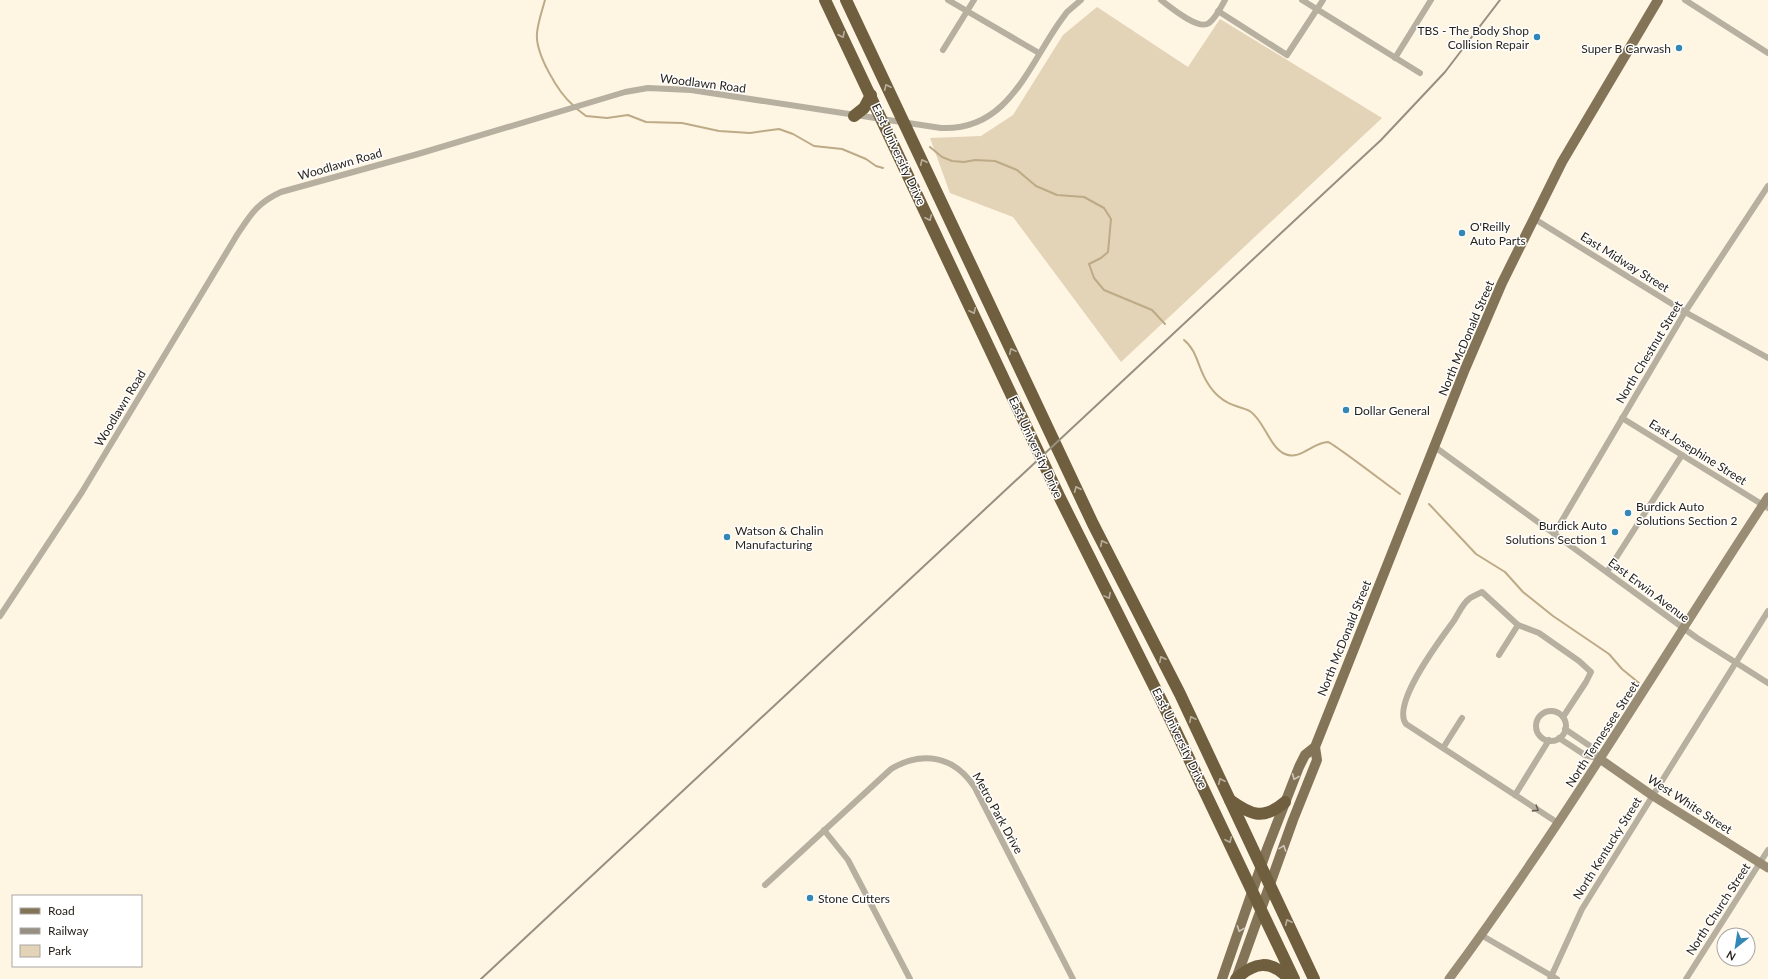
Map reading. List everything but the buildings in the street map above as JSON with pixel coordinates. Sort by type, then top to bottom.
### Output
[{"type":"highway","name":"East University Drive","points":[[825,0],[1076,532],[1162,702],[1294,979]]},
{"type":"highway","name":"East University Drive","points":[[846,0],[1094,524],[1180,694],[1314,979]]},
{"type":"highway","points":[[854,116],[864,108],[870,95]]},
{"type":"highway","points":[[956,276],[973,268]]},
{"type":"highway","points":[[1162,702],[1180,694]]},
{"type":"highway","points":[[1230,800],[1247,812],[1257,814],[1275,810],[1285,802]]},
{"type":"highway","points":[[1236,979],[1244,971],[1260,965],[1280,970],[1289,979]]},
{"type":"main road","name":"North McDonald Street","points":[[1222,979],[1285,802],[1305,755],[1315,747],[1483,326],[1551,182],[1658,0]]},
{"type":"main road","name":"North McDonald Street","points":[[1236,979],[1295,814],[1317,760],[1315,747]]},
{"type":"street","points":[[948,0],[1039,53]]},
{"type":"street","points":[[943,50],[974,0]]},
{"type":"street","name":"Woodlawn Road","points":[[0,616],[82,492],[237,235],[254,210],[266,199],[281,192],[418,154],[618,94],[642,89],[679,89],[941,128],[953,128],[969,125],[985,119],[995,113],[1008,101],[1063,17],[1081,0]]},
{"type":"street","points":[[1160,0],[1198,25],[1209,24],[1225,0]]},
{"type":"street","points":[[1302,0],[1420,73]]},
{"type":"street","points":[[1218,11],[1287,55],[1323,0]]},
{"type":"street","points":[[1395,58],[1431,0]]},
{"type":"street","points":[[1686,0],[1768,53]]},
{"type":"street","name":"North Chestnut Street","points":[[1554,534],[1685,312],[1768,186]]},
{"type":"street","name":"East Midway Street","points":[[1533,218],[1685,312],[1768,358]]},
{"type":"street","name":"East Josephine Street","points":[[1622,418],[1682,455],[1766,503]]},
{"type":"street","name":"East Erwin Avenue","points":[[1435,447],[1684,629],[1768,683]]},
{"type":"street","points":[[1607,572],[1682,455]]},
{"type":"street","name":"North Tennessee Street","points":[[1449,979],[1558,823],[1766,503]]},
{"type":"street","points":[[1558,823],[1406,724],[1402,719],[1402,711],[1412,684],[1434,648],[1469,599],[1482,592],[1518,624],[1539,633],[1579,661],[1591,672],[1563,717]]},
{"type":"street","name":"North Kentucky Street","points":[[1553,978],[1576,919],[1768,612]]},
{"type":"street","points":[[1499,655],[1518,624]]},
{"type":"street","points":[[1559,738],[1565,729],[1565,720],[1563,717],[1559,713],[1550,711],[1541,714],[1536,723],[1538,732],[1541,736],[1549,740],[1559,738],[1585,755],[1600,759]]},
{"type":"street","points":[[1443,748],[1462,718]]},
{"type":"street","points":[[1565,729],[1590,746],[1600,759]]},
{"type":"street","points":[[1514,795],[1549,740]]},
{"type":"street","name":"Metro Park Drive","points":[[765,885],[885,773],[904,761],[927,758],[942,760],[956,766],[966,775],[975,788],[1073,979]]},
{"type":"street","name":"West White Street","points":[[1600,759],[1653,796],[1764,866]]},
{"type":"street","points":[[824,830],[840,848],[850,863],[910,979]]},
{"type":"street","name":"North Church Street","points":[[1686,979],[1764,866],[1768,850]]},
{"type":"street","points":[[1480,935],[1553,978]]},
{"type":"green space","points":[[1097,7],[1188,67],[1220,19],[1382,118],[1121,362],[1013,217],[950,193],[930,138],[981,136],[1013,115],[1063,35]]},
{"type":"waterway","points":[[545,0],[539,21],[537,41],[549,72],[561,92],[574,106]]},
{"type":"waterway","points":[[577,109],[586,116],[607,118],[628,115],[646,122],[682,123],[719,131],[750,133],[779,129],[793,134],[814,146],[842,149],[883,168]]},
{"type":"waterway","points":[[930,147],[942,157],[952,161],[995,161],[1017,170],[1036,186],[1057,195],[1084,197],[1104,208],[1111,219],[1108,252],[1101,258],[1089,264],[1094,278],[1104,290],[1152,310],[1165,324]]},
{"type":"waterway","points":[[1184,340],[1195,354],[1204,377],[1219,397],[1231,404],[1246,409],[1256,416],[1275,446],[1280,451],[1285,454],[1296,455],[1317,445],[1328,442],[1400,494]]},
{"type":"waterway","points":[[1429,504],[1476,554],[1505,572],[1523,592],[1553,616],[1609,654],[1622,669],[1639,683]]},
{"type":"railway","points":[[481,979],[1381,140],[1445,72],[1500,0]]},
{"type":"place","name":"TBS - The Body Shop Collision Repair","points":[[1537,37]]},
{"type":"place","name":"Super B Carwash","points":[[1679,48]]},
{"type":"place","name":"O'Reilly Auto Parts","points":[[1462,233]]},
{"type":"place","name":"Dollar General","points":[[1346,410]]},
{"type":"place","name":"Burdick Auto Solutions Section 2","points":[[1628,513]]},
{"type":"place","name":"Burdick Auto Solutions Section 1","points":[[1615,532]]},
{"type":"place","name":"Watson & Chalin Manufacturing","points":[[727,537]]},
{"type":"place","name":"Stone Cutters","points":[[810,898]]}]
